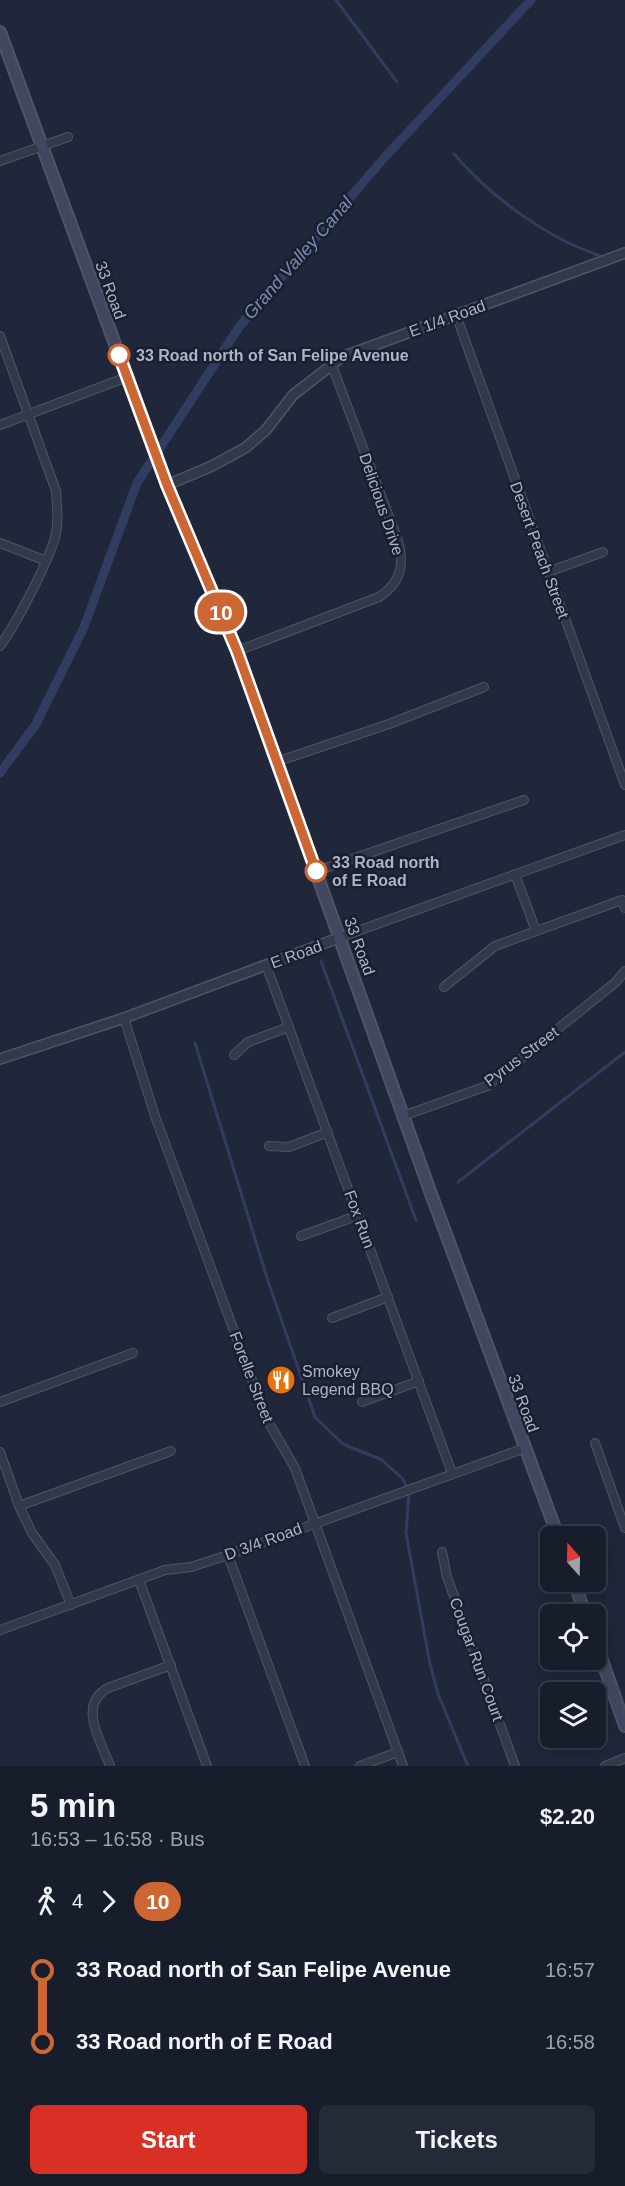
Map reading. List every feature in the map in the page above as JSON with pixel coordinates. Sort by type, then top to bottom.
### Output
[{"type":"main road","name":"33 Road","points":[[0,32],[167,485],[237,651],[403,1116],[554,1526]]},
{"type":"main road","points":[[606,1670],[625,1726]]},
{"type":"street","points":[[0,161],[68,137]]},
{"type":"street","name":"E 1/4 Road","points":[[167,485],[212,466],[245,448],[266,430],[293,395],[331,363],[625,253]]},
{"type":"street","name":"Desert Peach Street","points":[[456,315],[625,785]]},
{"type":"street","points":[[0,336],[56,491],[58,514],[56,535],[46,561],[0,646]]},
{"type":"street","name":"Delicious Drive","points":[[237,651],[379,597],[393,587],[401,571],[402,559],[397,538],[331,363]]},
{"type":"street","points":[[0,425],[127,377]]},
{"type":"street","points":[[0,543],[46,561]]},
{"type":"street","points":[[548,572],[603,552]]},
{"type":"street","points":[[276,762],[389,724],[484,687]]},
{"type":"street","points":[[316,871],[524,800]]},
{"type":"street","name":"E Road","points":[[0,1059],[124,1018],[625,835]]},
{"type":"street","points":[[515,874],[536,931]]},
{"type":"street","points":[[444,987],[495,946],[624,904]]},
{"type":"street","name":"Fox Run","points":[[266,965],[452,1473]]},
{"type":"street","name":"Pyrus Street","points":[[403,1116],[487,1086],[616,982],[625,971]]},
{"type":"street","name":"Forelle Street","points":[[124,1018],[155,1116],[266,1418],[295,1468],[403,1766]]},
{"type":"street","points":[[234,1055],[248,1042],[290,1027]]},
{"type":"street","points":[[269,1146],[289,1147],[328,1132]]},
{"type":"street","points":[[301,1236],[358,1215]]},
{"type":"street","points":[[332,1318],[388,1297]]},
{"type":"street","points":[[0,1402],[133,1353]]},
{"type":"street","points":[[362,1402],[419,1381]]},
{"type":"street","points":[[594,1443],[625,1528]]},
{"type":"street","name":"D 3/4 Road","points":[[0,1630],[139,1580],[228,1555],[314,1522],[525,1448]]},
{"type":"street","points":[[19,1506],[171,1451]]},
{"type":"street","points":[[0,1452],[19,1506],[32,1533],[55,1565],[71,1605]]},
{"type":"street","name":"Cougar Run Court","points":[[442,1552],[447,1578],[515,1766]]},
{"type":"street","points":[[228,1555],[305,1766]]},
{"type":"street","points":[[139,1580],[207,1766]]},
{"type":"street","points":[[110,1766],[91,1713],[92,1703],[98,1694],[108,1688],[171,1665]]},
{"type":"street","points":[[360,1766],[398,1752]]},
{"type":"street","points":[[604,1766],[625,1758]]},
{"type":"waterway","points":[[336,0],[397,82]]},
{"type":"waterway","name":"Grand Valley Canal","points":[[0,773],[36,724],[84,627],[137,483],[239,327],[384,158],[531,0]]},
{"type":"waterway","points":[[454,154],[486,186],[523,216],[563,240],[604,257]]},
{"type":"waterway","points":[[321,961],[416,1220]]},
{"type":"waterway","points":[[195,1043],[268,1281],[315,1417],[343,1444],[382,1460],[403,1479],[409,1493],[406,1533],[430,1664],[438,1694],[468,1766]]},
{"type":"waterway","points":[[458,1182],[625,1052]]},
{"type":"bus line","name":"10","points":[[119,355],[167,485],[237,651],[316,871]]},
{"type":"place","name":"33 Road north of San Felipe Avenue","points":[[119,355]]},
{"type":"place","name":"33 Road north of E Road","points":[[316,871]]},
{"type":"place","name":"Smokey Legend BBQ","points":[[281,1380]]}]
